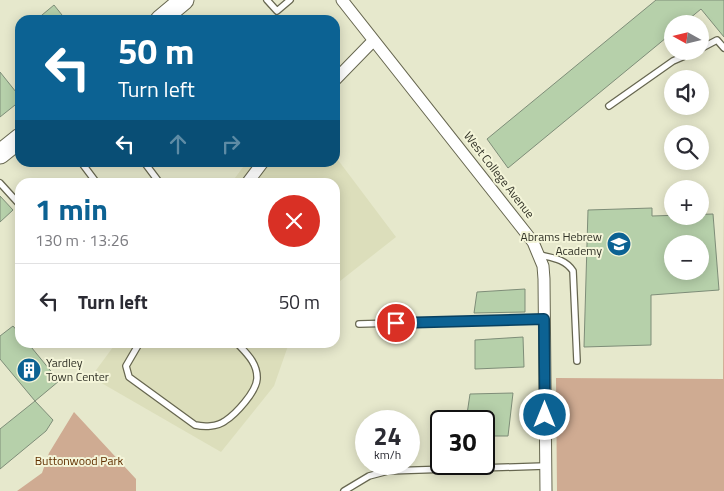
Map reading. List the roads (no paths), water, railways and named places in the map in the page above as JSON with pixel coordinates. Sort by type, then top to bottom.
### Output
[{"type":"main road","points":[[0,154],[15,142]]},
{"type":"street","name":"West College Avenue","points":[[342,0],[509,211],[533,242],[540,255],[544,279],[546,491]]},
{"type":"street","points":[[340,75],[373,41]]},
{"type":"street","points":[[251,178],[259,167]]},
{"type":"lane","points":[[268,0],[277,11],[290,0]]},
{"type":"lane","points":[[709,44],[717,40],[724,48]]},
{"type":"lane","points":[[609,106],[675,60]]},
{"type":"lane","points":[[86,167],[93,178]]},
{"type":"lane","points":[[148,167],[156,178]]},
{"type":"lane","points":[[0,183],[15,200]]},
{"type":"lane","points":[[540,255],[560,259],[574,271],[577,361]]},
{"type":"lane","points":[[359,324],[544,319]]},
{"type":"lane","points":[[136,348],[126,366],[129,377],[195,425],[204,427],[225,422],[252,394],[257,378],[252,359],[242,348]]},
{"type":"lane","points":[[344,491],[368,476],[388,471],[545,466]]},
{"type":"place","name":"Abrams Hebrew Academy","points":[[619,244]]},
{"type":"place","name":"Yardley Town Center","points":[[29,370]]},
{"type":"park label","name":"Buttonwood Park","points":[[79,461]]}]
